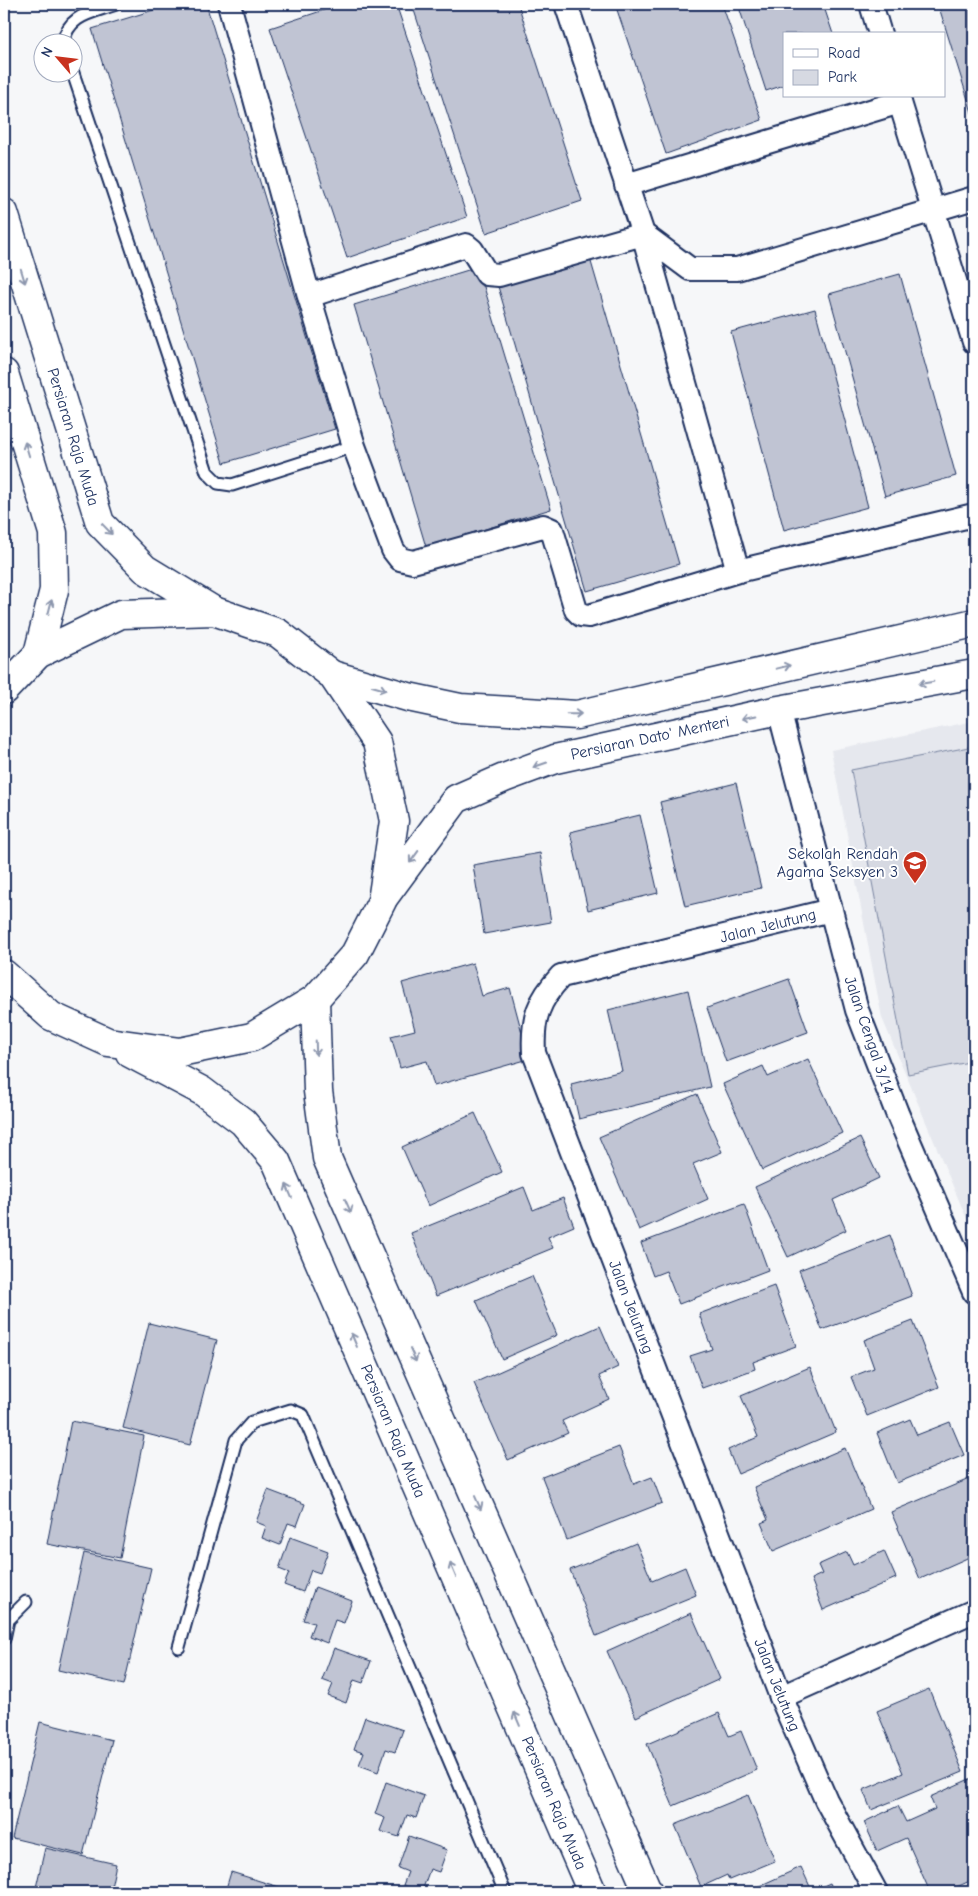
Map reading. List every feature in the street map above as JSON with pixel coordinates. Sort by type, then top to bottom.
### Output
[{"type":"main road","name":"Persiaran Raja Muda","points":[[4,213],[100,523],[145,569],[214,611]]},
{"type":"main road","points":[[4,373],[53,533],[54,590],[38,654]]},
{"type":"main road","points":[[4,690],[38,654],[121,614],[214,611],[278,633],[332,675],[376,742],[394,821],[382,901],[355,954],[315,999],[252,1037],[180,1052],[108,1042]]},
{"type":"main road","points":[[332,675],[408,697],[460,708],[577,715],[974,623]]},
{"type":"main road","name":"Persiaran Dato' Menteri","points":[[382,901],[456,799],[504,778],[555,760],[780,710],[974,674]]},
{"type":"main road","name":"Persiaran Raja Muda","points":[[4,974],[51,1016],[155,1064],[202,1091],[243,1122],[276,1161],[592,1892]]},
{"type":"main road","points":[[315,999],[318,1091],[327,1158],[648,1892]]},
{"type":"street","points":[[229,4],[310,296],[354,446],[393,550],[400,559],[413,562],[543,526],[548,527],[552,530],[576,610],[581,615],[589,616],[738,571],[974,515]]},
{"type":"street","points":[[566,4],[643,234],[738,571]]},
{"type":"street","points":[[871,4],[879,32]]},
{"type":"street","points":[[626,184],[899,99],[935,210],[974,342]]},
{"type":"street","points":[[643,234],[690,270],[737,269],[974,198]]},
{"type":"street","points":[[310,296],[466,245],[472,250],[487,274],[499,275],[643,234]]},
{"type":"street","name":"Jalan Cengal 3/14","points":[[780,710],[857,1010],[897,1113],[974,1292]]},
{"type":"street","name":"Jalan Jelutung","points":[[831,910],[561,976],[546,993],[536,1012],[532,1032],[534,1053],[781,1697],[826,1800],[876,1892]]},
{"type":"street","points":[[781,1697],[974,1611]]},
{"type":"lane","points":[[66,32],[68,25],[80,17],[116,4]]},
{"type":"lane","points":[[76,82],[207,472],[218,483],[232,485],[354,446]]},
{"type":"lane","points":[[179,1647],[236,1440],[252,1422],[291,1410],[304,1416],[505,1892]]},
{"type":"lane","points":[[4,1638],[8,1620],[26,1602]]},
{"type":"shaded area","name":"Sekolah Rendah Agama Seksyen 3","points":[[974,721],[974,1236],[882,1018],[831,750]]},
{"type":"green space","name":"Sekolah Rendah Agama Seksyen 3","points":[[974,746],[974,1061],[908,1074],[851,770]]},
{"type":"building","points":[[173,4],[206,4],[335,429],[224,463],[92,29]]},
{"type":"building","points":[[342,4],[396,4],[467,217],[347,258],[270,28]]},
{"type":"building","points":[[412,4],[518,4],[582,201],[486,233]]},
{"type":"building","points":[[615,4],[722,4],[762,120],[666,154]]},
{"type":"building","points":[[738,4],[823,4],[832,32],[783,32],[783,85],[766,91]]},
{"type":"building","points":[[938,4],[974,4],[974,119]]},
{"type":"building","points":[[589,255],[679,564],[587,591],[497,283]]},
{"type":"building","points":[[478,267],[551,509],[426,547],[354,305]]},
{"type":"building","points":[[900,274],[956,476],[885,496],[829,294]]},
{"type":"building","points":[[815,309],[868,507],[784,530],[731,332]]},
{"type":"building","points":[[736,783],[761,888],[685,906],[660,802]]},
{"type":"building","points":[[640,815],[658,893],[588,910],[570,832]]},
{"type":"building","points":[[540,853],[551,922],[484,934],[473,865]]},
{"type":"building","points":[[473,963],[482,996],[510,988],[529,1059],[434,1086],[427,1061],[400,1068],[391,1036],[415,1030],[402,983]]},
{"type":"building","points":[[789,979],[808,1032],[726,1062],[707,1008]]},
{"type":"building","points":[[688,990],[710,1087],[579,1119],[571,1084],[622,1071],[608,1010]]},
{"type":"building","points":[[808,1059],[842,1133],[762,1170],[723,1084],[763,1066],[768,1077]]},
{"type":"building","points":[[697,1094],[722,1152],[693,1164],[708,1199],[639,1230],[599,1137]]},
{"type":"building","points":[[475,1113],[502,1172],[428,1206],[402,1147]]},
{"type":"building","points":[[860,1138],[879,1178],[833,1200],[846,1230],[788,1257],[755,1187]]},
{"type":"building","points":[[524,1187],[533,1210],[563,1198],[574,1226],[548,1237],[553,1248],[436,1296],[411,1233]]},
{"type":"building","points":[[744,1204],[768,1270],[679,1304],[666,1271],[653,1276],[641,1243]]},
{"type":"building","points":[[890,1235],[912,1296],[822,1330],[799,1270]]},
{"type":"building","points":[[532,1276],[557,1335],[502,1359],[476,1300]]},
{"type":"building","points":[[774,1286],[796,1346],[753,1362],[755,1369],[702,1388],[690,1356],[712,1349],[699,1314]]},
{"type":"building","points":[[913,1321],[939,1387],[867,1416],[851,1377],[874,1368],[864,1340]]},
{"type":"building","points":[[149,1323],[217,1340],[190,1445],[123,1428]]},
{"type":"building","points":[[600,1326],[618,1367],[599,1376],[609,1399],[562,1421],[568,1433],[508,1460],[474,1383]]},
{"type":"building","points":[[810,1367],[836,1432],[738,1474],[728,1450],[758,1437],[741,1396]]},
{"type":"building","points":[[910,1419],[917,1435],[950,1422],[964,1455],[897,1483],[877,1433]]},
{"type":"building","points":[[71,1421],[144,1436],[120,1558],[47,1544]]},
{"type":"building","points":[[619,1447],[634,1484],[652,1477],[662,1503],[567,1540],[542,1477]]},
{"type":"building","points":[[845,1448],[871,1509],[773,1551],[761,1523],[768,1520],[754,1487]]},
{"type":"building","points":[[969,1479],[974,1491],[974,1530],[971,1531],[974,1539],[974,1555],[920,1579],[891,1512]]},
{"type":"building","points":[[268,1490],[305,1504],[297,1526],[288,1523],[280,1545],[262,1538],[266,1526],[256,1522]]},
{"type":"building","points":[[290,1537],[328,1551],[320,1573],[311,1570],[303,1592],[284,1585],[289,1573],[279,1569]]},
{"type":"building","points":[[636,1543],[652,1581],[685,1567],[696,1595],[596,1636],[570,1570]]},
{"type":"building","points":[[884,1551],[896,1578],[823,1610],[811,1579],[822,1574],[818,1565],[847,1552],[853,1565]]},
{"type":"building","points":[[84,1553],[151,1568],[124,1685],[58,1670]]},
{"type":"building","points":[[315,1587],[352,1601],[344,1623],[335,1620],[327,1643],[309,1636],[314,1623],[303,1620]]},
{"type":"building","points":[[691,1613],[720,1679],[636,1717],[607,1651]]},
{"type":"building","points":[[334,1648],[371,1661],[363,1683],[354,1680],[346,1703],[328,1696],[333,1684],[322,1680]]},
{"type":"building","points":[[929,1689],[963,1772],[871,1810],[863,1790],[903,1773],[877,1711]]},
{"type":"building","points":[[719,1713],[729,1736],[741,1731],[757,1770],[673,1806],[647,1744]]},
{"type":"building","points":[[365,1717],[403,1730],[395,1752],[386,1749],[378,1772],[359,1765],[364,1752],[354,1749]]},
{"type":"building","points":[[40,1722],[112,1740],[83,1855],[12,1838]]},
{"type":"building","points":[[974,1777],[974,1879],[946,1892],[930,1892],[906,1838],[877,1851],[864,1822],[898,1806],[906,1822],[935,1809],[930,1797]]},
{"type":"building","points":[[386,1782],[424,1796],[416,1818],[407,1815],[399,1837],[380,1831],[385,1818],[375,1814]]},
{"type":"building","points":[[748,1795],[775,1861],[729,1880],[727,1875],[701,1887],[675,1825]]},
{"type":"building","points":[[409,1836],[447,1850],[439,1872],[430,1869],[422,1891],[403,1885],[408,1872],[398,1868]]},
{"type":"building","points":[[45,1848],[116,1864],[110,1892],[35,1892]]},
{"type":"building","points":[[801,1867],[812,1891],[830,1883],[834,1892],[746,1892]]},
{"type":"building","points":[[231,1872],[279,1887],[278,1892],[225,1892]]},
{"type":"place","name":"Sekolah Rendah Agama Seksyen 3","points":[[915,884]]}]
